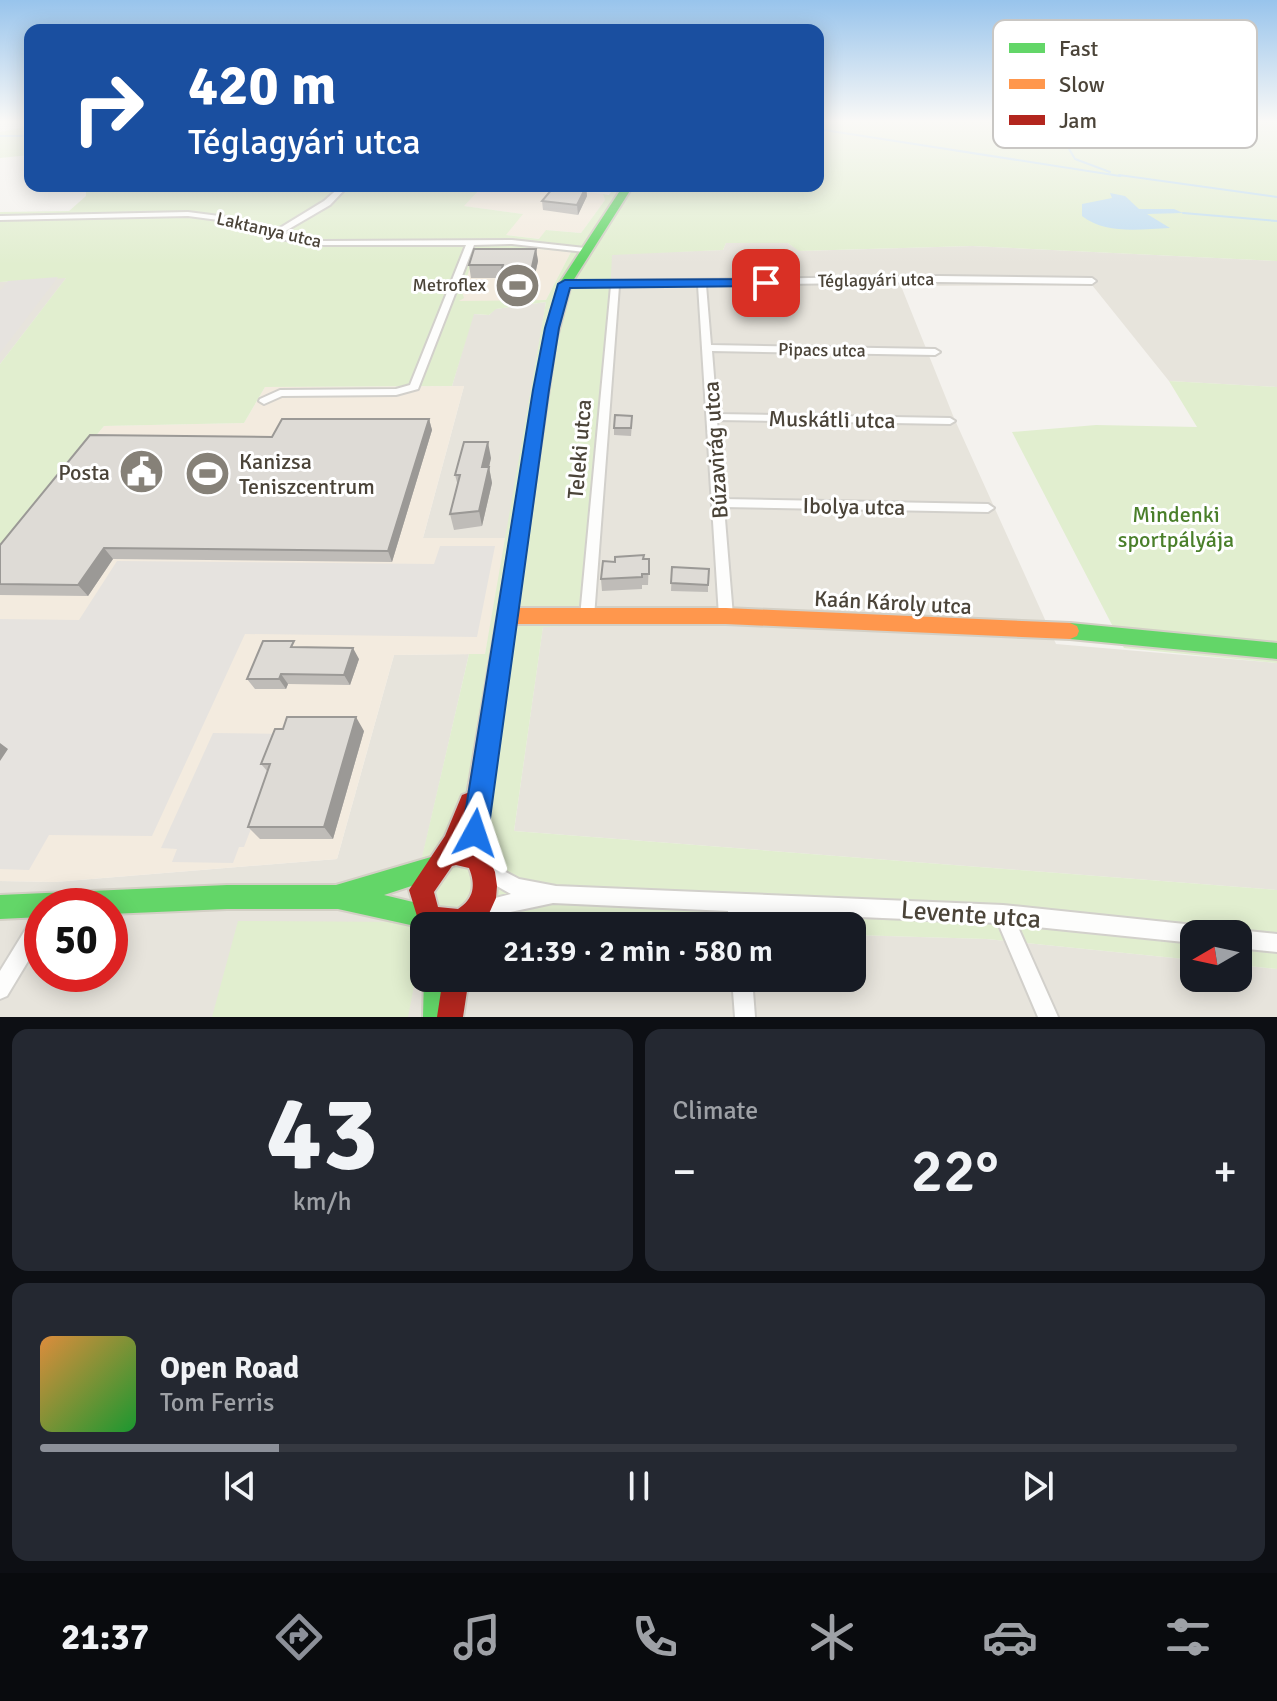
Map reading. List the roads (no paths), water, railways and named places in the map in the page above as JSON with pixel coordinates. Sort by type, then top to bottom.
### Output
[{"type":"main road","name":"Teleki utca","points":[[482,864],[474,819],[552,328],[565,284],[624,192]]},
{"type":"main road","name":"Kaán Károly utca","points":[[506,616],[726,616],[1087,632],[1277,651]]},
{"type":"main road","name":"Teleki utca","points":[[445,857],[463,823],[483,763]]},
{"type":"main road","points":[[128,902],[336,897],[431,869],[445,857],[456,853],[482,864],[488,888],[475,912]]},
{"type":"main road","points":[[429,912],[421,897],[431,869]]},
{"type":"main road","points":[[336,897],[410,916]]},
{"type":"main road","points":[[0,907],[24,906]]},
{"type":"main road","points":[[436,992],[436,1017]]},
{"type":"main road","points":[[450,1017],[454,992]]},
{"type":"street","points":[[276,234],[327,203],[339,192]]},
{"type":"street","name":"Laktanya utca","points":[[0,218],[195,214],[322,243],[522,242],[585,250]]},
{"type":"street","points":[[264,401],[280,393],[396,392],[414,387],[471,242]]},
{"type":"street","name":"Téglagyári utca","points":[[565,284],[702,285],[939,279],[1092,281]]},
{"type":"street","name":"Teleki utca","points":[[587,617],[615,285]]},
{"type":"street","name":"Búzavirág utca","points":[[702,285],[714,417],[726,616]]},
{"type":"street","name":"Pipacs utca","points":[[708,348],[935,352]]},
{"type":"street","name":"Muskátli utca","points":[[714,417],[950,421]]},
{"type":"street","name":"Ibolya utca","points":[[719,503],[988,508]]},
{"type":"street","name":"Levente utca","points":[[482,864],[517,888],[556,895],[1003,914],[1180,933]]},
{"type":"street","name":"Levente utca","points":[[494,912],[556,895]]},
{"type":"street","points":[[736,903],[737,912]]},
{"type":"street","points":[[1003,914],[1048,1017]]},
{"type":"street","points":[[1252,940],[1277,943]]},
{"type":"street","points":[[0,989],[24,950]]},
{"type":"street","points":[[743,992],[745,1017]]},
{"type":"water","points":[[1110,193],[1125,196],[1139,209],[1174,209],[1183,213],[1147,214],[1170,228],[1136,230],[1102,226],[1082,216],[1082,204],[1112,198]]},
{"type":"waterway","points":[[1078,169],[1120,176]]},
{"type":"waterway","points":[[1103,169],[1110,172]]},
{"type":"waterway","points":[[1119,175],[1277,197]]},
{"type":"waterway","points":[[1183,213],[1277,221]]},
{"type":"place","name":"Metroflex","points":[[517,285]]},
{"type":"place","name":"Posta","points":[[141,472]]},
{"type":"place","name":"Kanizsa Teniszcentrum","points":[[208,474]]},
{"type":"park label","name":"Mindenki sportpályája","points":[[1176,526]]}]
